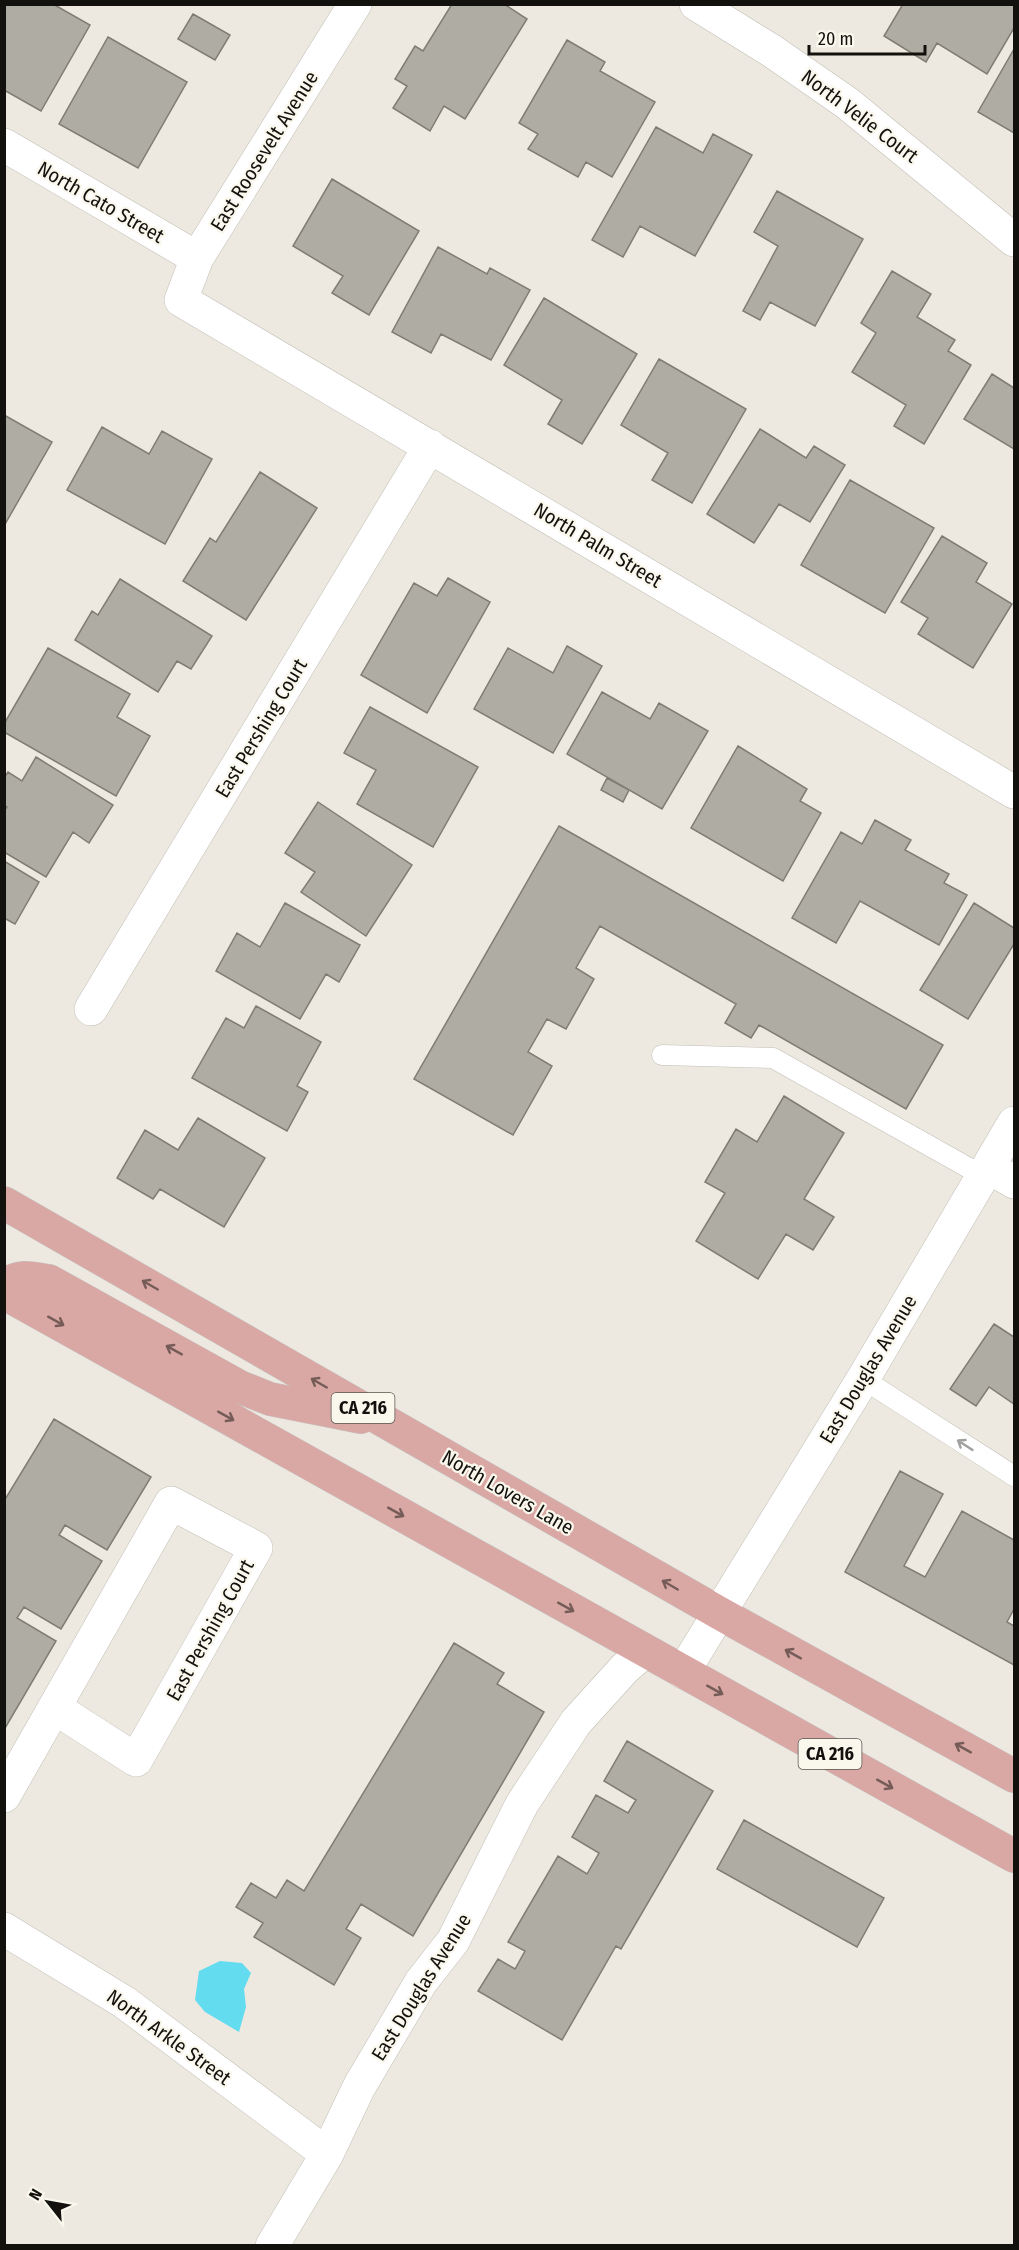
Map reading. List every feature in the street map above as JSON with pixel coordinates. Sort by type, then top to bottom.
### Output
[{"type":"main road","name":"North Lovers Lane","points":[[4,1203],[720,1614],[1014,1776]]},
{"type":"main road","points":[[4,1286],[14,1278],[49,1281],[240,1387],[270,1399],[386,1422]]},
{"type":"main road","name":"CA 216","points":[[4,1293],[1014,1856]]},
{"type":"street","name":"East Roosevelt Avenue","points":[[180,300],[197,258],[355,4]]},
{"type":"street","name":"North Velie Court","points":[[696,4],[772,51],[847,103],[1014,240]]},
{"type":"street","name":"North Cato Street","points":[[4,145],[197,258]]},
{"type":"street","name":"North Palm Street","points":[[180,300],[1014,792]]},
{"type":"street","name":"East Pershing Court","points":[[91,1010],[430,446]]},
{"type":"street","name":"East Douglas Avenue","points":[[683,1672],[863,1379],[995,1175],[1014,1123]]},
{"type":"street","name":"East Pershing Court","points":[[4,1796],[171,1503],[256,1548],[136,1760],[55,1708]]},
{"type":"street","name":"East Douglas Avenue","points":[[272,2246],[327,2154],[359,2087],[421,1982],[453,1941],[522,1804],[576,1722],[625,1668],[645,1651]]},
{"type":"street","name":"North Arkle Street","points":[[4,1929],[124,2002],[327,2154]]},
{"type":"lane","points":[[662,1055],[773,1058],[995,1175]]},
{"type":"lane","points":[[863,1379],[1014,1476]]},
{"type":"water","points":[[220,1961],[242,1963],[251,1973],[244,1989],[246,2007],[239,2032],[205,2012],[195,2000],[199,1971]]},
{"type":"building","points":[[4,4],[53,4],[90,25],[41,111],[4,90]]},
{"type":"building","points":[[452,4],[504,4],[527,19],[465,119],[444,106],[430,131],[393,108],[407,86],[395,79],[415,46],[423,51]]},
{"type":"building","points":[[903,4],[1014,4],[1014,28],[987,74],[937,43],[926,62],[884,36]]},
{"type":"building","points":[[193,14],[230,35],[215,60],[178,39]]},
{"type":"building","points":[[108,37],[187,82],[138,168],[59,124]]},
{"type":"building","points":[[567,40],[605,62],[600,71],[655,102],[612,177],[586,162],[578,177],[528,149],[538,134],[519,123]]},
{"type":"building","points":[[1014,49],[1014,133],[978,112]]},
{"type":"building","points":[[656,127],[703,153],[713,134],[752,155],[695,256],[640,226],[623,257],[592,240]]},
{"type":"building","points":[[332,179],[419,231],[369,315],[332,293],[343,276],[293,246]]},
{"type":"building","points":[[777,191],[863,239],[815,326],[770,302],[760,320],[743,311],[778,246],[754,232]]},
{"type":"building","points":[[438,247],[487,274],[490,268],[530,290],[491,360],[441,334],[431,353],[392,332]]},
{"type":"building","points":[[892,271],[931,294],[917,317],[955,340],[948,351],[971,365],[924,444],[894,426],[906,405],[852,372],[876,333],[861,323]]},
{"type":"building","points":[[544,298],[637,354],[582,444],[548,424],[562,400],[504,365]]},
{"type":"building","points":[[659,359],[746,409],[692,503],[652,480],[668,453],[621,425]]},
{"type":"building","points":[[992,374],[1014,388],[1014,449],[964,419]]},
{"type":"building","points":[[4,415],[52,442],[4,526]]},
{"type":"building","points":[[102,427],[149,454],[162,431],[212,459],[165,544],[67,490]]},
{"type":"building","points":[[760,429],[806,458],[814,446],[845,465],[810,522],[779,504],[754,543],[707,514]]},
{"type":"building","points":[[260,472],[317,508],[246,620],[183,581],[210,538],[216,542]]},
{"type":"building","points":[[850,480],[934,528],[885,613],[801,565]]},
{"type":"building","points":[[942,536],[987,563],[976,582],[1012,604],[973,668],[918,634],[928,618],[901,602]]},
{"type":"building","points":[[448,578],[490,602],[427,713],[361,675],[414,583],[437,596]]},
{"type":"building","points":[[120,579],[212,636],[191,669],[177,661],[158,692],[75,640],[92,611],[98,615]]},
{"type":"building","points":[[567,646],[602,666],[553,753],[474,709],[508,648],[553,673]]},
{"type":"building","points":[[48,648],[130,694],[117,717],[150,736],[116,796],[4,732],[4,724]]},
{"type":"building","points":[[602,692],[650,719],[659,703],[708,731],[662,809],[567,754]]},
{"type":"building","points":[[370,707],[478,767],[433,847],[357,804],[376,770],[344,753]]},
{"type":"building","points":[[738,746],[807,789],[800,801],[821,813],[783,881],[691,828]]},
{"type":"building","points":[[36,757],[113,805],[89,843],[73,832],[46,877],[4,852],[4,811],[7,807],[4,805],[4,778],[8,772],[22,781]]},
{"type":"building","points":[[607,778],[629,790],[623,802],[601,790]]},
{"type":"building","points":[[318,802],[412,865],[366,936],[301,892],[315,872],[285,853]]},
{"type":"building","points":[[875,820],[911,840],[905,850],[949,874],[944,883],[967,895],[939,945],[860,901],[836,943],[792,918],[841,832],[862,844]]},
{"type":"building","points":[[559,826],[943,1045],[906,1109],[759,1025],[751,1038],[725,1023],[736,1004],[600,926],[576,968],[594,979],[566,1029],[547,1019],[528,1052],[552,1066],[513,1135],[414,1079]]},
{"type":"building","points":[[4,861],[39,882],[15,924],[4,918]]},
{"type":"building","points":[[285,903],[360,945],[339,982],[326,974],[300,1019],[216,971],[237,933],[260,947]]},
{"type":"building","points":[[974,903],[1014,928],[1014,944],[968,1019],[920,990]]},
{"type":"building","points":[[256,1006],[321,1042],[297,1086],[308,1092],[287,1131],[192,1078],[226,1018],[244,1028]]},
{"type":"building","points":[[784,1096],[844,1133],[804,1199],[834,1217],[813,1250],[786,1234],[758,1279],[696,1241],[725,1193],[705,1182],[736,1129],[757,1142]]},
{"type":"building","points":[[198,1118],[265,1158],[224,1227],[160,1189],[153,1199],[117,1178],[145,1130],[178,1150]]},
{"type":"building","points":[[994,1324],[1014,1337],[1014,1404],[989,1387],[976,1406],[950,1389]]},
{"type":"building","points":[[54,1419],[151,1477],[107,1550],[65,1525],[59,1535],[102,1561],[61,1629],[24,1607],[17,1618],[56,1641],[4,1730],[4,1501]]},
{"type":"building","points":[[900,1471],[943,1494],[904,1566],[925,1577],[962,1511],[1014,1540],[1014,1609],[1007,1622],[1014,1626],[1014,1665],[845,1572]]},
{"type":"building","points":[[454,1643],[504,1673],[497,1684],[544,1712],[413,1936],[361,1904],[346,1929],[361,1938],[334,1985],[254,1937],[263,1923],[236,1907],[251,1883],[276,1898],[287,1880],[304,1891]]},
{"type":"building","points":[[627,1741],[713,1791],[621,1949],[616,1946],[562,2040],[478,1991],[498,1959],[515,1969],[525,1951],[508,1942],[558,1856],[587,1874],[599,1853],[572,1837],[596,1795],[628,1813],[636,1800],[604,1781]]},
{"type":"building","points":[[744,1820],[884,1898],[857,1947],[717,1869]]}]
